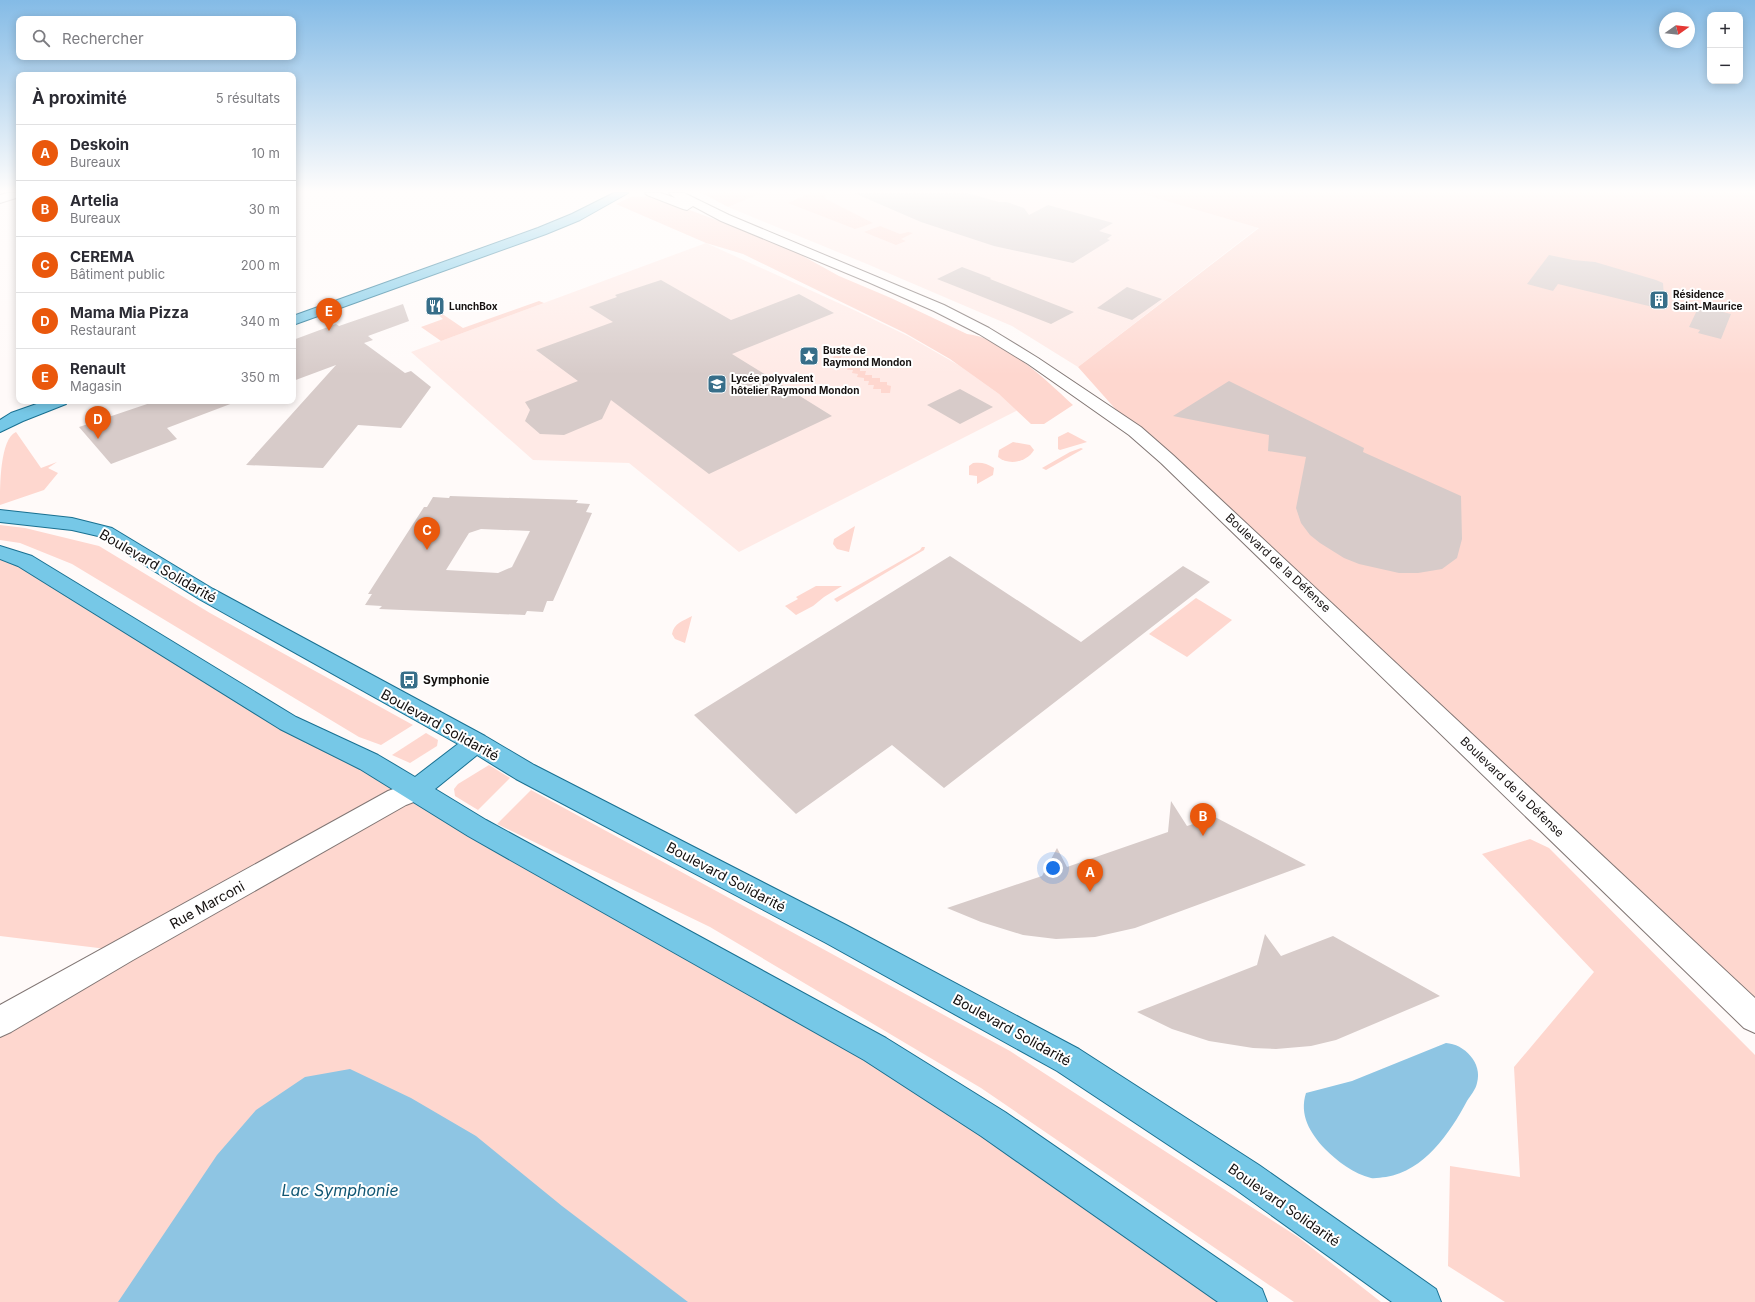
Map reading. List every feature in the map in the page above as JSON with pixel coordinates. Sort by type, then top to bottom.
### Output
[{"type":"main road","points":[[296,321],[480,254]]},
{"type":"main road","points":[[0,413],[27,404]]},
{"type":"main road","points":[[0,426],[17,417],[52,404]]},
{"type":"main road","name":"Boulevard Solidarité","points":[[0,516],[72,524],[105,532],[206,594],[476,743],[525,772],[836,934],[1068,1060],[1247,1177],[1423,1302]]},
{"type":"main road","points":[[0,552],[25,561],[288,723],[370,762],[476,828],[875,1049],[993,1124],[1249,1302]]},
{"type":"main road","points":[[415,791],[476,743]]},
{"type":"street","name":"Boulevard de la Défense","points":[[812,254],[939,308],[984,331],[1033,361],[1136,431],[1755,1018]]},
{"type":"street","name":"Rue Marconi","points":[[0,1022],[123,951],[397,798],[415,791]]},
{"type":"shaded area","name":"Lycée polyvalent hôtelier Raymond Mondon","points":[[677,254],[730,254],[908,336],[960,366],[1020,409],[739,552],[629,463],[533,460],[411,352]]},
{"type":"shaded area","points":[[743,254],[799,254],[839,276],[891,298],[967,334],[981,337],[995,343],[1009,351],[1037,373],[1073,405],[1044,424],[1031,424],[999,394],[950,359],[905,333]]},
{"type":"shaded area","points":[[842,254],[1224,254],[1078,367],[1012,326]]},
{"type":"shaded area","points":[[1225,254],[1755,254],[1755,1018],[1135,431],[1078,367]]},
{"type":"shaded area","points":[[539,301],[544,303],[441,341],[421,327],[443,319],[435,312],[438,311],[463,328]]},
{"type":"shaded area","points":[[835,355],[842,355],[841,358],[845,358],[844,361],[850,361],[850,364],[855,364],[854,368],[860,368],[860,371],[866,371],[865,375],[872,375],[872,378],[880,378],[880,382],[887,382],[887,385],[891,386],[890,393],[881,393],[881,389],[873,389],[874,385],[868,385],[869,381],[864,381],[864,378],[857,377],[858,374],[852,373],[853,370],[847,370],[848,367],[843,366],[844,363],[840,363],[841,360],[832,359]]},
{"type":"shaded area","points":[[16,432],[41,468],[57,462],[48,468],[58,473],[44,490],[0,505],[1,475],[4,453],[11,436]]},
{"type":"shaded area","points":[[1068,432],[1087,442],[1060,450],[1058,449],[1058,437]]},
{"type":"shaded area","points":[[1013,442],[1030,445],[1034,450],[1027,457],[1018,461],[1012,462],[1002,460],[998,457],[999,450]]},
{"type":"shaded area","points":[[1081,448],[1083,449],[1046,470],[1042,468],[1070,452]]},
{"type":"shaded area","points":[[973,463],[984,463],[991,466],[994,468],[993,475],[977,484],[977,476],[969,475],[969,466]]},
{"type":"shaded area","points":[[0,525],[25,528],[99,546],[210,613],[413,725],[381,745],[359,737],[72,564],[20,543],[0,540]]},
{"type":"shaded area","points":[[855,526],[849,552],[837,549],[833,544],[834,539]]},
{"type":"shaded area","points":[[922,547],[925,547],[924,550],[837,602],[834,599],[920,550]]},
{"type":"shaded area","points":[[0,552],[143,635],[875,1049],[1249,1302],[0,1302],[0,1022],[123,951],[0,936]]},
{"type":"shaded area","points":[[816,586],[842,586],[813,606],[796,615],[785,606],[798,599],[796,597]]},
{"type":"shaded area","points":[[1196,598],[1232,620],[1187,657],[1149,634]]},
{"type":"shaded area","points":[[692,616],[685,643],[675,639],[672,634],[675,627]]},
{"type":"shaded area","points":[[426,733],[438,740],[437,746],[410,763],[392,755]]},
{"type":"shaded area","points":[[489,765],[510,778],[478,810],[455,796],[454,789],[458,784]]},
{"type":"shaded area","points":[[531,790],[1010,1051],[1298,1237],[1381,1302],[1294,1302],[981,1088],[710,927],[497,824]]},
{"type":"shaded area","points":[[1530,839],[1549,848],[1755,1055],[1755,1302],[1505,1302],[1448,1266],[1450,1166],[1520,1177],[1514,1067],[1594,972],[1482,854]]},
{"type":"water","points":[[1446,1043],[1459,1047],[1470,1056],[1475,1062],[1478,1076],[1474,1090],[1453,1126],[1424,1159],[1400,1173],[1386,1177],[1373,1178],[1358,1173],[1340,1162],[1325,1149],[1315,1137],[1307,1123],[1305,1116],[1304,1101],[1306,1093],[1352,1081]]},
{"type":"water","name":"Lac Symphonie","points":[[350,1069],[411,1098],[476,1136],[562,1206],[688,1302],[118,1302],[217,1155],[256,1110],[305,1077]]},
{"type":"building","points":[[1030,254],[1088,254],[1073,263]]},
{"type":"building","name":"Résidence Saint-Maurice","points":[[1549,255],[1573,260],[1595,262],[1663,283],[1665,310],[1558,284],[1553,291],[1527,284]]},
{"type":"building","points":[[962,267],[1074,312],[1051,324],[937,279]]},
{"type":"building","points":[[661,280],[731,320],[799,294],[834,313],[732,354],[832,416],[709,474],[611,400],[602,419],[564,435],[540,434],[525,421],[530,410],[525,402],[578,381],[536,350],[613,322],[589,307],[617,297],[615,295]]},
{"type":"building","points":[[1127,287],[1162,299],[1132,320],[1097,308]]},
{"type":"building","points":[[403,304],[409,321],[368,336],[373,340],[364,343],[405,373],[411,371],[431,387],[401,428],[358,425],[323,468],[246,465],[336,365],[296,380],[296,339],[336,324],[339,326]]},
{"type":"building","points":[[1699,306],[1731,314],[1721,339],[1698,333],[1700,330],[1689,327]]},
{"type":"building","points":[[1229,381],[1364,448],[1363,452],[1461,496],[1462,539],[1457,558],[1442,569],[1418,573],[1399,573],[1359,564],[1344,558],[1320,543],[1310,535],[1301,523],[1296,508],[1306,457],[1268,451],[1269,435],[1173,416]]},
{"type":"building","points":[[960,389],[993,407],[960,424],[927,405]]},
{"type":"building","points":[[147,404],[230,404],[167,428],[177,439],[111,464],[79,427]]},
{"type":"building","points":[[450,496],[578,500],[576,503],[590,504],[586,512],[592,513],[553,601],[547,601],[543,612],[527,611],[525,615],[379,609],[382,606],[365,605],[372,594],[368,594],[424,507],[427,507],[433,497],[449,498]],"holes":[[[481,529],[530,531],[512,567],[498,573],[446,570],[469,533]]]},
{"type":"building","points":[[950,556],[1081,642],[1183,566],[1210,582],[944,788],[892,745],[796,814],[694,715]]},
{"type":"building","points":[[1171,801],[1187,826],[1215,817],[1306,865],[1135,928],[1095,937],[1056,939],[1023,935],[981,922],[947,908],[1042,876],[1057,848],[1067,867],[1168,832]]},
{"type":"building","points":[[1265,934],[1281,956],[1333,936],[1440,996],[1336,1040],[1311,1046],[1276,1049],[1253,1048],[1209,1041],[1172,1029],[1137,1012],[1257,965]]},
{"type":"place","name":"Résidence Saint-Maurice","points":[[1659,300]]},
{"type":"place","name":"LunchBox","points":[[435,306]]},
{"type":"place","name":"Renault","points":[[329,331]]},
{"type":"place","name":"Buste de Raymond Mondon","points":[[809,356]]},
{"type":"place","name":"Lycée polyvalent hôtelier Raymond Mondon","points":[[717,384]]},
{"type":"place","name":"Mama Mia Pizza","points":[[98,439]]},
{"type":"place","name":"CEREMA","points":[[427,550]]},
{"type":"place","name":"Symphonie","points":[[409,680]]},
{"type":"place","name":"Artelia","points":[[1203,836]]},
{"type":"place","name":"Deskoin","points":[[1090,892]]}]
